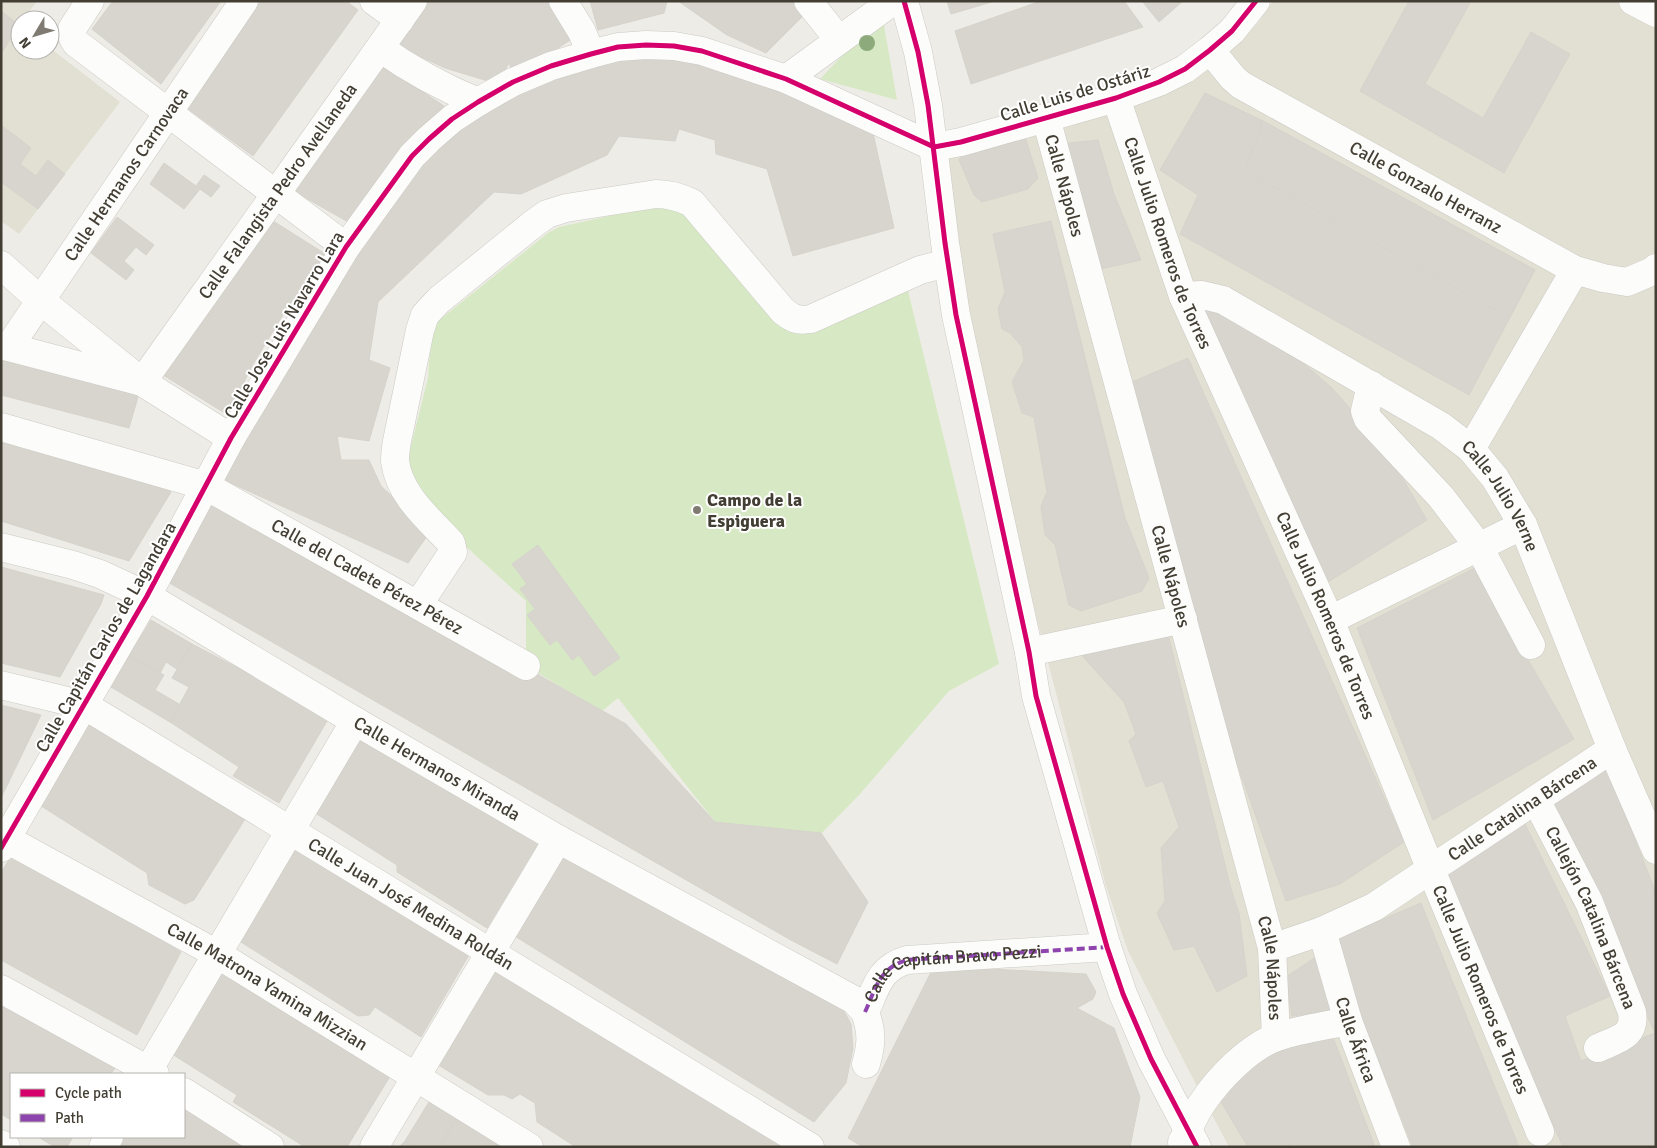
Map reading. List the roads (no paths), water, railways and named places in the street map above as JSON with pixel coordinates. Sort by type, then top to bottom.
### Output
[{"type":"street","points":[[90,1],[74,24],[72,33],[76,43],[346,247]]},
{"type":"street","name":"Calle Hermanos Carnovaca","points":[[5,346],[40,300],[244,1]]},
{"type":"street","points":[[374,1],[407,10]]},
{"type":"street","points":[[563,1],[582,32],[590,54]]},
{"type":"street","points":[[808,1],[838,40]]},
{"type":"street","points":[[786,79],[893,1]]},
{"type":"street","points":[[904,1],[918,52],[934,147],[956,315],[1036,696],[1107,947],[1123,994],[1188,1141]]},
{"type":"street","name":"Calle Luis de Ostáriz","points":[[934,147],[961,142],[1116,98],[1160,82],[1185,69],[1210,50],[1232,31],[1256,1]]},
{"type":"street","points":[[1633,1],[1656,14]]},
{"type":"street","name":"Calle Falangista Pedro Avellaneda","points":[[142,382],[407,10]]},
{"type":"street","name":"Calle Jose Luis Navarro Lara","points":[[231,438],[346,247],[412,156],[452,119],[478,102],[514,82],[551,66],[618,47],[674,46],[702,51],[786,79],[934,147]]},
{"type":"street","points":[[380,48],[411,70],[444,88],[478,102]]},
{"type":"street","name":"Calle Gonzalo Herranz","points":[[1210,50],[1233,78],[1242,84],[1575,270],[1627,282],[1656,268]]},
{"type":"street","name":"Calle Julio Romeros de Torres","points":[[1116,98],[1183,296],[1330,620],[1540,1132]]},
{"type":"street","name":"Calle Nápoles","points":[[1046,118],[1272,948],[1276,1037]]},
{"type":"street","points":[[418,605],[453,552],[451,543],[409,496],[399,479],[395,460],[397,441],[420,330],[425,315],[438,300],[548,214],[566,208],[656,194],[668,194],[682,198],[692,203],[783,311],[792,318],[801,321],[811,319],[920,270],[948,263]]},
{"type":"street","points":[[1,265],[40,300],[142,382],[231,438]]},
{"type":"street","points":[[1471,449],[1575,270]]},
{"type":"street","name":"Calle Julio Verne","points":[[1183,296],[1202,295],[1223,300],[1441,426],[1471,449],[1495,478],[1523,525],[1612,749],[1656,850]]},
{"type":"street","points":[[5,346],[142,382]]},
{"type":"street","points":[[1371,385],[1365,411],[1368,419],[1441,497],[1479,547],[1531,645]]},
{"type":"street","name":"Calle del Cadete Pérez Pérez","points":[[1,427],[206,486],[526,666]]},
{"type":"street","name":"Calle Capitán Carlos de Lagandara","points":[[3,841],[147,596],[231,438]]},
{"type":"street","points":[[1330,620],[1523,525]]},
{"type":"street","name":"Calle Hermanos Miranda","points":[[1,547],[74,565],[100,574],[147,596],[354,721],[558,840],[854,1000],[865,1012]]},
{"type":"street","points":[[1028,652],[1183,619]]},
{"type":"street","name":"Calle Juan José Medina Roldán","points":[[1,685],[84,705],[810,1147]]},
{"type":"street","points":[[1,989],[150,1073],[217,954],[354,721]]},
{"type":"street","name":"Calle Catalina Bárcena","points":[[1272,948],[1322,931],[1374,907],[1612,749]]},
{"type":"street","name":"Callejón Catalina Bárcena","points":[[1536,800],[1589,902],[1632,1012],[1632,1025],[1627,1034],[1598,1048]]},
{"type":"street","points":[[374,1147],[558,840]]},
{"type":"street","name":"Calle Matrona Yamina Mizzian","points":[[3,841],[217,954],[529,1147]]},
{"type":"street","name":"Calle África","points":[[1322,931],[1348,1021],[1396,1147]]},
{"type":"street","name":"Calle Capitán Bravo Pezzi","points":[[866,1064],[871,1046],[871,1028],[865,1012],[885,972],[897,963],[907,960],[1107,947]]},
{"type":"street","name":"Calle Nápoles","points":[[1188,1141],[1202,1103],[1220,1080],[1241,1060],[1276,1037],[1348,1021]]},
{"type":"street","points":[[185,1093],[270,1147]]},
{"type":"street","points":[[1,1144],[6,1147]]},
{"type":"place","name":"Campo de la Espiguera","points":[[697,510]]}]
